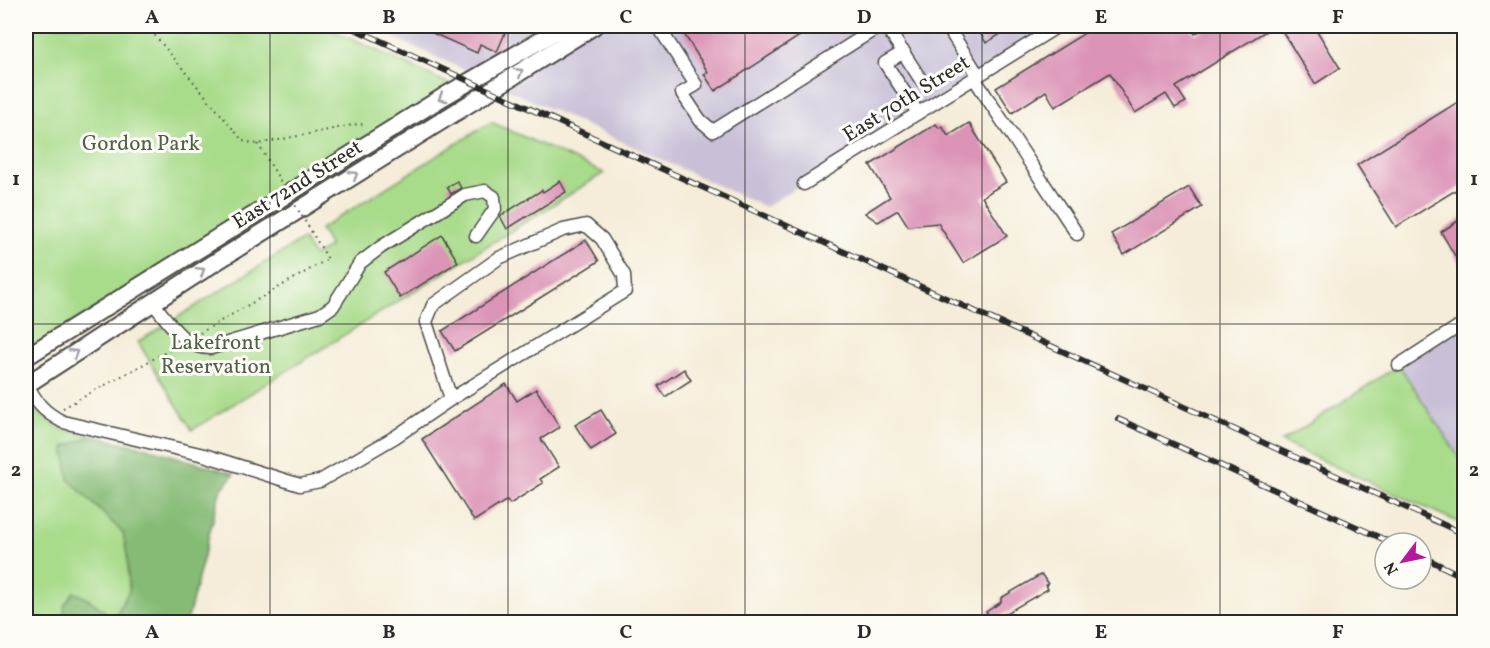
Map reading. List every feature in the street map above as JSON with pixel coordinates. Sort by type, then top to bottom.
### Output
[{"type":"main road","name":"East 72nd Street","points":[[26,357],[443,97],[565,26]]},
{"type":"main road","name":"East 72nd Street","points":[[26,384],[152,302],[594,26]]},
{"type":"main road","points":[[142,283],[152,302]]},
{"type":"street","points":[[658,26],[696,85],[682,93],[700,120],[712,131],[880,26]]},
{"type":"street","points":[[886,26],[921,80]]},
{"type":"street","points":[[947,26],[976,77],[1077,234]]},
{"type":"street","name":"East 70th Street","points":[[804,184],[1058,26]]},
{"type":"street","points":[[904,52],[885,63],[918,113]]},
{"type":"street","points":[[152,302],[181,337],[191,345],[211,348],[320,315],[338,299],[360,263],[381,247],[465,195],[485,191],[494,197],[495,209],[476,236]]},
{"type":"street","points":[[26,384],[36,403],[63,422],[204,455],[300,485],[320,481],[395,437],[451,399],[625,291],[624,275],[602,239],[586,225],[563,230],[499,258],[433,305],[426,322],[451,399]]},
{"type":"street","points":[[1399,365],[1464,323]]},
{"type":"path","points":[[147,26],[243,141],[258,144],[358,124],[366,125]]},
{"type":"path","points":[[258,144],[328,260]]},
{"type":"shaded area","points":[[368,26],[1058,26],[765,207]]},
{"type":"shaded area","points":[[1464,323],[1464,465],[1399,365]]},
{"type":"green space","name":"Gordon Park","points":[[26,26],[323,26],[452,85],[26,352]]},
{"type":"green space","name":"Lakefront Reservation","points":[[491,122],[604,173],[192,430],[138,342],[303,239],[314,256],[330,246],[320,229]]},
{"type":"green space","points":[[1399,365],[1464,465],[1464,525],[1281,442]]},
{"type":"green space","points":[[27,403],[60,429],[147,448],[234,474],[220,491],[187,622],[26,622]]},
{"type":"green space","points":[[93,436],[147,448],[234,474],[220,491],[187,622],[65,622],[64,606],[74,592],[114,618],[129,591],[123,533],[69,480],[64,447]]},
{"type":"building","points":[[417,26],[489,26],[505,33],[497,52],[480,44],[477,53]]},
{"type":"building","points":[[679,26],[815,26],[715,91],[704,74],[708,72]]},
{"type":"building","points":[[976,26],[1014,26],[986,43]]},
{"type":"building","points":[[1096,26],[1190,26],[1195,34],[1208,26],[1274,26],[1176,87],[1186,102],[1175,108],[1166,94],[1135,113],[1110,73],[1055,107],[1046,91],[1012,113],[996,88]]},
{"type":"building","points":[[1279,26],[1314,26],[1340,68],[1315,84]]},
{"type":"building","points":[[1464,98],[1464,185],[1396,227],[1357,165]]},
{"type":"building","points":[[969,123],[1006,182],[982,197],[1007,236],[963,263],[938,223],[908,226],[898,210],[878,222],[865,213],[890,197],[870,165],[936,124],[939,128],[942,126],[948,136]]},
{"type":"building","points":[[457,181],[461,188],[451,194],[447,187]]},
{"type":"building","points":[[560,181],[566,192],[507,229],[500,216]]},
{"type":"building","points":[[1189,187],[1202,207],[1124,255],[1111,234]]},
{"type":"building","points":[[1464,217],[1464,271],[1441,232]]},
{"type":"building","points":[[442,235],[458,262],[400,298],[384,272]]},
{"type":"building","points":[[586,240],[599,261],[455,351],[442,331]]},
{"type":"building","points":[[684,369],[691,380],[665,397],[658,386]]},
{"type":"building","points":[[506,384],[517,401],[536,389],[560,427],[541,439],[559,467],[540,479],[543,483],[510,504],[507,500],[474,521],[422,439]]},
{"type":"building","points":[[601,410],[616,434],[591,450],[575,425]]},
{"type":"building","points":[[1040,575],[1048,584],[1046,585],[1048,589],[993,621],[986,612],[1001,602],[1001,598]]},
{"type":"railway","points":[[348,26],[1464,534]]},
{"type":"railway","points":[[1118,419],[1373,534]]},
{"type":"railway","points":[[1433,562],[1464,577]]}]
